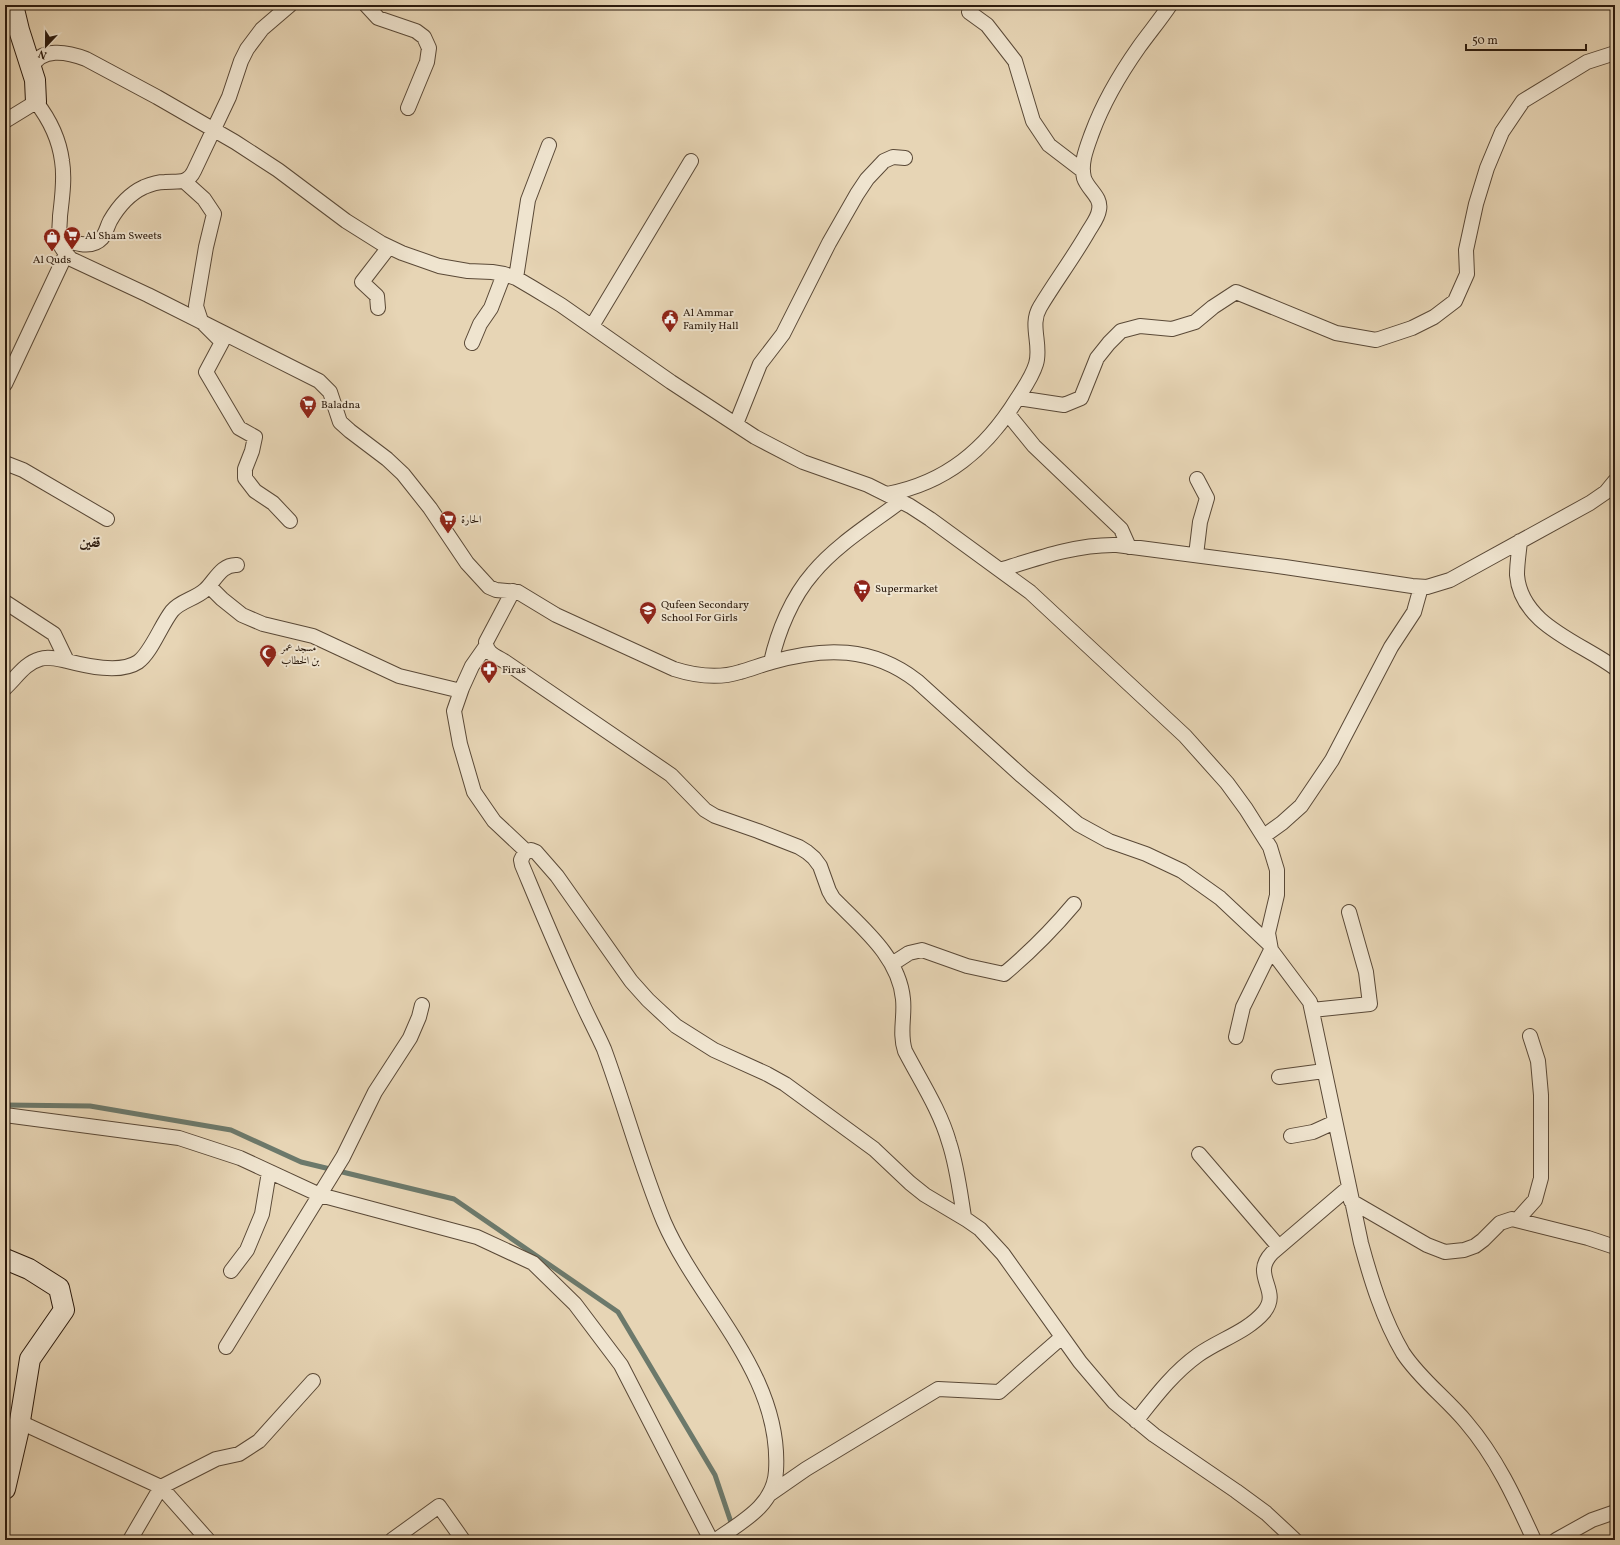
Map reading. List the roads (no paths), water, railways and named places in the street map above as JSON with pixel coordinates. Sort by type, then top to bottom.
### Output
[{"type":"street","points":[[14,5],[21,35],[35,80],[36,102],[50,121],[56,134],[62,162],[64,176],[59,236],[66,254],[71,259],[201,321],[314,378],[325,386],[334,400],[340,422],[387,459],[403,474],[430,508],[467,562],[486,585],[496,590],[513,591],[526,596],[556,615],[674,669],[700,676],[740,673],[794,656],[837,651],[868,656],[897,668],[922,685],[1022,776],[1078,824],[1109,841],[1146,854],[1182,871],[1220,898],[1270,947],[1309,1001],[1312,1010],[1350,1195],[1370,1274],[1395,1339],[1414,1367],[1451,1404],[1483,1444],[1510,1488],[1534,1540]]},
{"type":"street","points":[[59,236],[77,244],[96,242],[105,234],[114,214],[120,206],[134,193],[153,184],[184,181],[193,173],[229,96],[241,61],[247,49],[262,29],[290,5]]},
{"type":"street","points":[[366,5],[378,18],[416,31],[424,37],[429,48],[426,62],[408,108]]},
{"type":"street","points":[[887,494],[915,487],[930,481],[960,464],[985,441],[1008,414],[1018,398],[1036,364],[1038,349],[1035,323],[1038,312],[1099,212],[1098,199],[1086,183],[1083,171],[1084,158],[1102,108],[1138,48],[1170,5]]},
{"type":"street","points":[[969,12],[987,25],[1015,62],[1033,121],[1049,145],[1083,171]]},
{"type":"street","points":[[31,69],[35,61],[43,55],[64,53],[76,55],[157,97],[214,130],[278,170],[361,231],[389,247],[439,266],[468,271],[492,272],[510,276],[561,305],[671,382],[778,450],[803,462],[887,494],[901,501],[930,519],[1040,601],[1185,736],[1227,783],[1264,836],[1274,858],[1278,882],[1277,894],[1269,929],[1270,947],[1243,1007],[1236,1037]]},
{"type":"street","points":[[1018,398],[1064,405],[1081,398],[1097,358],[1121,331],[1140,326],[1172,328],[1195,322],[1213,307],[1236,292],[1336,333],[1376,340],[1412,328],[1434,317],[1456,301],[1467,274],[1466,250],[1476,204],[1486,168],[1502,132],[1524,101],[1587,62],[1615,53]]},
{"type":"street","points":[[5,121],[36,102]]},
{"type":"street","points":[[472,343],[480,324],[510,276],[528,200],[550,145]]},
{"type":"street","points":[[736,424],[760,364],[783,334],[829,243],[857,194],[867,179],[884,161],[897,157],[905,158]]},
{"type":"street","points":[[592,326],[690,161]]},
{"type":"street","points":[[184,181],[204,199],[214,214],[206,247],[196,306],[201,321],[222,342],[206,372],[239,428],[255,437],[252,451],[244,469],[245,478],[255,491],[273,503],[290,521]]},
{"type":"street","points":[[378,308],[376,296],[362,282],[373,270],[389,247]]},
{"type":"street","points":[[5,384],[66,254]]},
{"type":"street","points":[[1008,414],[1034,446],[1121,529],[1129,547]]},
{"type":"street","points":[[5,463],[24,470],[107,519]]},
{"type":"street","points":[[1196,479],[1207,498],[1200,522],[1196,555]]},
{"type":"street","points":[[1000,570],[1042,557],[1103,544],[1285,567],[1421,587],[1439,584],[1450,580],[1597,499],[1606,492],[1615,481]]},
{"type":"street","points":[[771,662],[791,608],[803,586],[812,574],[823,562],[851,539],[901,501]]},
{"type":"street","points":[[1520,541],[1517,575],[1519,585],[1528,606],[1543,623],[1592,652],[1615,668]]},
{"type":"street","points":[[5,688],[29,665],[47,657],[90,666],[110,668],[134,664],[144,657],[157,634],[176,607],[194,598],[209,586],[222,570],[228,566],[237,565]]},
{"type":"street","points":[[209,586],[242,615],[263,624],[313,636],[399,676],[461,691]]},
{"type":"street","points":[[1264,836],[1282,823],[1301,806],[1332,760],[1391,647],[1414,612],[1421,587]]},
{"type":"street","points":[[513,591],[487,640],[486,646],[472,666],[454,711],[460,744],[474,792],[494,821],[526,851]]},
{"type":"street","points":[[5,602],[54,634],[67,661]]},
{"type":"street","points":[[486,646],[490,654],[504,661],[671,775],[705,810],[715,816],[799,847],[814,858],[820,866],[833,898],[873,938],[892,964],[900,983],[904,1000],[902,1043],[944,1126],[955,1163],[964,1217]]},
{"type":"street","points":[[716,1540],[759,1509],[770,1494],[776,1475],[776,1456],[770,1418],[758,1382],[738,1344],[685,1261],[664,1221],[603,1047],[574,987],[522,865],[522,856],[526,851],[535,851],[552,869],[631,981],[648,1000],[676,1026],[714,1050],[767,1074],[790,1087],[874,1149],[925,1195],[964,1217],[980,1229],[1002,1254],[1062,1337],[1097,1383],[1114,1402],[1154,1435],[1266,1513],[1295,1540]]},
{"type":"street","points":[[892,964],[909,953],[922,950],[967,966],[1004,974],[1059,922],[1074,904]]},
{"type":"street","points":[[1312,1010],[1370,1004],[1366,972],[1349,912]]},
{"type":"street","points":[[226,1347],[343,1157],[375,1092],[410,1038],[422,1006]]},
{"type":"street","points":[[1517,1220],[1535,1200],[1541,1178],[1541,1095],[1538,1061],[1530,1036]]},
{"type":"street","points":[[1279,1077],[1324,1072]]},
{"type":"street","points":[[5,1115],[179,1138],[240,1158],[320,1195],[477,1237],[533,1263],[575,1304],[621,1365],[711,1540]]},
{"type":"street","points":[[1291,1136],[1313,1132],[1335,1122]]},
{"type":"street","points":[[1198,1154],[1279,1247]]},
{"type":"street","points":[[231,1271],[247,1250],[262,1214],[269,1172]]},
{"type":"street","points":[[1350,1195],[1427,1245],[1436,1250],[1445,1252],[1464,1250],[1475,1246],[1484,1240],[1500,1224],[1508,1220],[1517,1220],[1588,1238],[1615,1247]]},
{"type":"street","points":[[1136,1421],[1172,1377],[1197,1356],[1249,1326],[1264,1311],[1269,1301],[1270,1294],[1264,1278],[1264,1266],[1269,1256],[1350,1195]]},
{"type":"street","points":[[5,1258],[29,1269],[59,1288],[64,1310],[30,1359],[20,1422],[5,1489]]},
{"type":"street","points":[[770,1494],[806,1469],[938,1389],[999,1392],[1062,1337]]},
{"type":"street","points":[[130,1540],[161,1486],[216,1459],[239,1454],[259,1441],[313,1381]]},
{"type":"street","points":[[20,1422],[161,1486],[208,1540]]},
{"type":"street","points":[[392,1540],[439,1506],[463,1540]]},
{"type":"street","points":[[1556,1540],[1592,1520],[1615,1512]]},
{"type":"waterway","points":[[5,1105],[90,1106],[231,1130],[301,1162],[454,1199],[618,1312],[715,1475],[737,1540]]},
{"type":"place","name":"Al Sham Sweets","points":[[72,250]]},
{"type":"place","name":"Al Quds","points":[[52,252]]},
{"type":"place","name":"Al Ammar Family Hall","points":[[670,333]]},
{"type":"place","name":"Baladna","points":[[308,419]]},
{"type":"place","name":"الحارة","points":[[448,534]]},
{"type":"place","name":"Supermarket","points":[[862,603]]},
{"type":"place","name":"Qufeen Secondary School For Girls","points":[[648,625]]},
{"type":"place","name":"مسجد عمر بن الخطاب","points":[[268,668]]},
{"type":"place","name":"Firas","points":[[489,684]]},
{"type":"district","name":"قفين","points":[[90,542]]}]
